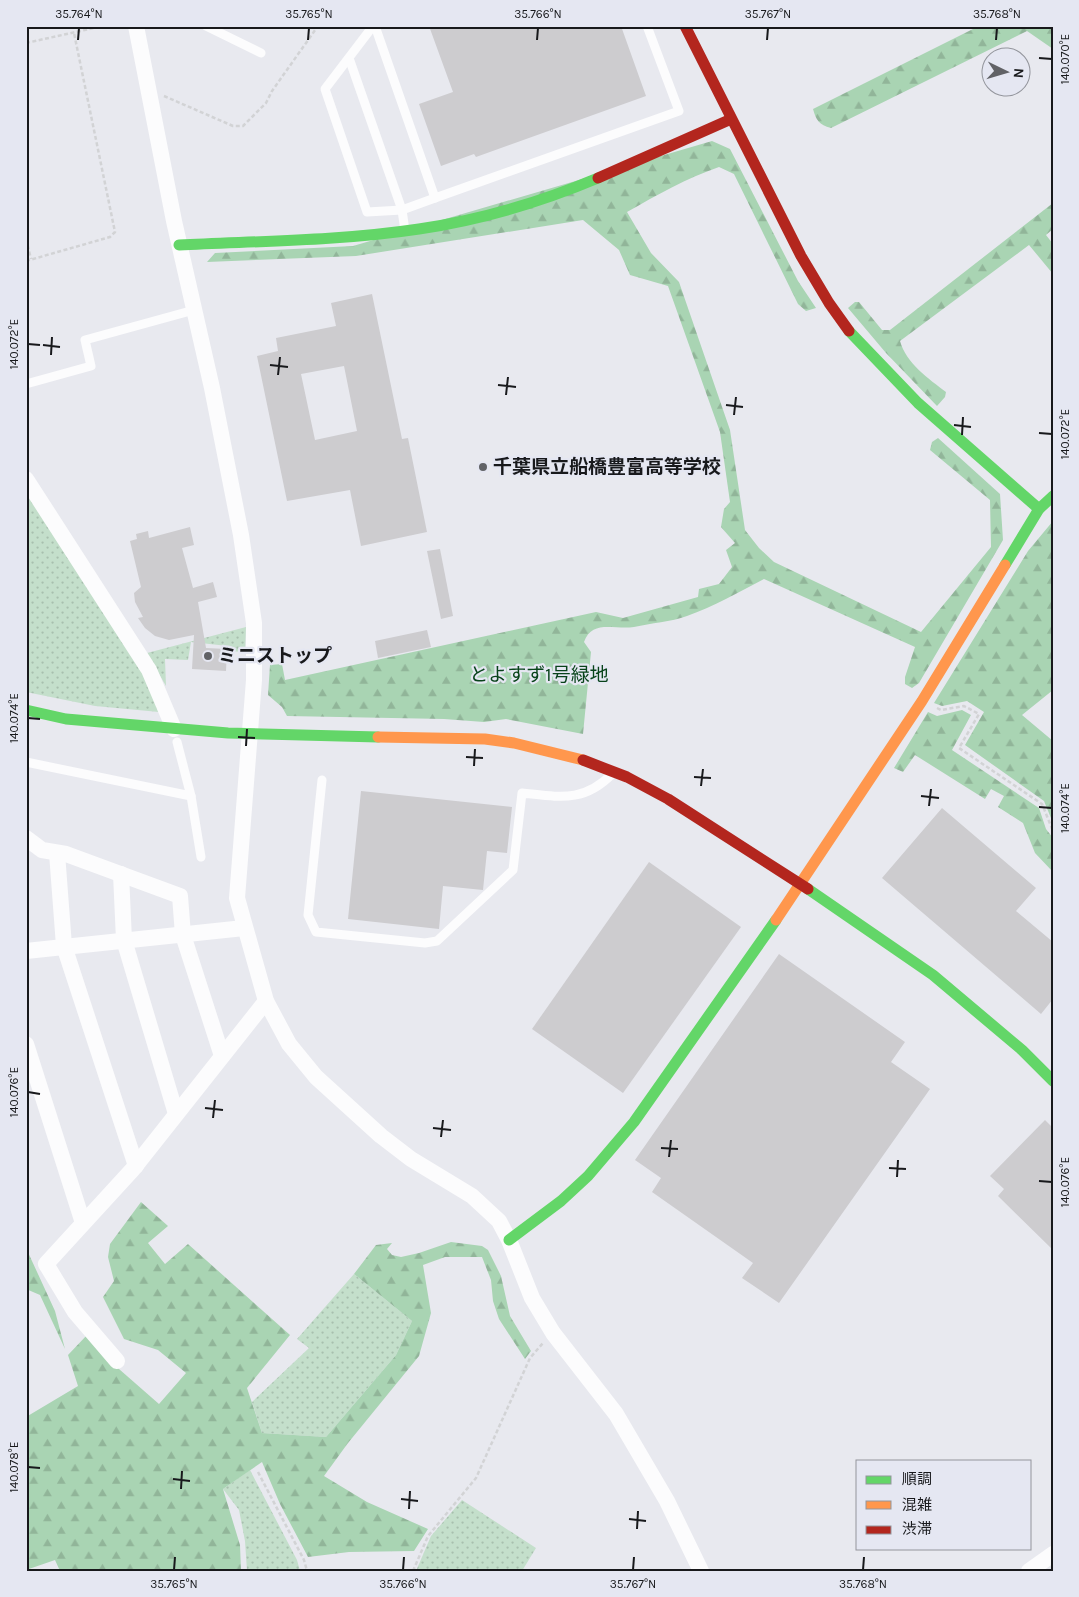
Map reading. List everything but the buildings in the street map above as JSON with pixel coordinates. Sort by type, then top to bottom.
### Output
[{"type":"street","points":[[136,26],[180,245],[221,431],[251,593],[255,650],[237,898],[266,1001],[289,1044],[316,1076],[381,1136],[411,1159],[472,1196],[499,1221],[509,1240],[532,1298],[553,1333],[616,1414],[667,1500],[701,1571]]},
{"type":"street","points":[[685,26],[730,120],[809,272],[850,332],[904,392],[1039,509]]},
{"type":"street","points":[[180,245],[354,237],[453,223],[563,193],[657,156],[730,120]]},
{"type":"street","points":[[26,479],[148,670],[175,736]]},
{"type":"street","points":[[509,1240],[562,1201],[611,1151],[634,1122],[801,884],[922,701],[1039,509],[1053,496]]},
{"type":"street","points":[[26,710],[66,719],[175,736],[250,733],[485,739],[514,742],[560,753],[614,772],[668,799],[801,884],[933,975],[1022,1050],[1053,1081]]},
{"type":"street","points":[[26,838],[42,850],[121,874],[180,896],[183,935],[222,1056]]},
{"type":"street","points":[[57,853],[64,946],[136,1166]]},
{"type":"street","points":[[121,874],[124,940],[176,1114]]},
{"type":"street","points":[[26,950],[244,928]]},
{"type":"street","points":[[117,1361],[75,1312],[46,1264],[136,1166],[266,1001]]},
{"type":"street","points":[[26,1044],[83,1223]]},
{"type":"street","points":[[1029,1571],[1053,1554]]},
{"type":"lane","points":[[206,26],[261,53]]},
{"type":"lane","points":[[374,26],[325,89],[367,212],[402,210],[679,111],[647,26]]},
{"type":"lane","points":[[374,26],[435,198]]},
{"type":"lane","points":[[349,58],[402,210],[405,231]]},
{"type":"lane","points":[[26,384],[91,366],[85,340],[194,310]]},
{"type":"lane","points":[[175,736],[191,796],[201,857]]},
{"type":"lane","points":[[26,762],[191,796]]},
{"type":"lane","points":[[322,780],[308,915],[316,932],[425,943],[437,941],[513,870],[522,793],[567,798],[587,793],[604,782],[614,772]]},
{"type":"path","points":[[26,43],[103,26]]},
{"type":"path","points":[[148,89],[194,111],[233,126],[243,126],[266,103],[272,91],[318,26]]},
{"type":"path","points":[[26,261],[110,237],[115,232],[74,32]]},
{"type":"path","points":[[26,239],[31,259]]},
{"type":"path","points":[[935,707],[941,710],[964,706],[979,714],[959,748],[1042,804],[1053,831]]},
{"type":"path","points":[[413,1571],[428,1536],[476,1478],[530,1358],[553,1333]]},
{"type":"path","points":[[258,1472],[304,1560],[307,1571]]},
{"type":"green space","points":[[979,26],[1053,26],[1053,49],[1027,31],[993,48],[982,48],[982,53],[831,128],[821,124],[813,109]]},
{"type":"green space","name":"とよすず1号緑地","points":[[712,141],[730,149],[798,281],[816,308],[806,311],[798,304],[734,174],[719,167],[707,171],[627,212],[651,253],[679,282],[730,430],[745,530],[759,548],[774,562],[921,632],[991,547],[990,500],[930,450],[932,442],[938,438],[1000,494],[1003,540],[919,683],[912,688],[905,684],[905,677],[915,647],[764,579],[716,604],[681,618],[634,627],[604,627],[592,630],[584,642],[591,652],[583,734],[506,719],[484,722],[444,719],[287,716],[282,707],[268,695],[270,665],[282,664],[285,680],[596,612],[623,618],[698,597],[699,589],[719,584],[732,567],[726,550],[735,543],[721,527],[724,509],[730,502],[720,432],[668,286],[630,275],[619,250],[583,220],[356,256],[207,262],[215,253],[353,246]]},
{"type":"green space","points":[[1053,203],[1053,229],[1046,235],[1053,244],[1053,274],[1029,245],[900,341],[907,356],[913,363],[946,392],[945,397],[937,406],[886,353],[848,308],[855,302],[859,302],[882,330],[890,330]]},
{"type":"green space","points":[[26,489],[142,672],[159,712],[95,706],[26,692]]},
{"type":"green space","points":[[1053,521],[1053,690],[1022,715],[1053,741],[1053,823],[1044,801],[965,745],[984,712],[967,701],[942,706],[934,703],[1028,551]]},
{"type":"green space","points":[[246,627],[245,652],[228,651],[228,646],[191,642],[188,660],[165,659],[166,686],[147,653]]},
{"type":"green space","points":[[962,710],[971,715],[952,750],[1039,808],[1046,829],[1053,838],[1053,872],[1035,853],[1023,823],[998,807],[1004,796],[991,789],[985,799],[915,755],[903,772],[894,768],[928,712],[937,716]]},
{"type":"green space","points":[[141,1202],[168,1226],[148,1243],[165,1264],[188,1244],[290,1335],[247,1388],[262,1433],[326,1437],[396,1355],[412,1321],[354,1274],[376,1245],[392,1243],[387,1249],[392,1255],[401,1257],[451,1242],[482,1246],[488,1250],[501,1276],[510,1316],[531,1351],[525,1359],[499,1319],[493,1301],[491,1280],[482,1257],[445,1257],[423,1265],[431,1313],[419,1356],[348,1443],[324,1476],[367,1502],[428,1529],[414,1551],[349,1552],[308,1557],[280,1504],[262,1462],[223,1489],[240,1545],[241,1571],[60,1571],[55,1560],[26,1570],[26,1417],[78,1386],[68,1355],[87,1335],[111,1362],[159,1404],[186,1373],[158,1350],[124,1339],[103,1297],[114,1281],[108,1257],[110,1244]]},
{"type":"green space","points":[[26,1248],[55,1311],[65,1349],[40,1295],[26,1289]]},
{"type":"green space","points":[[354,1274],[412,1321],[396,1355],[326,1437],[262,1433],[252,1402],[309,1348],[297,1339]]},
{"type":"green space","points":[[250,1470],[297,1560],[300,1571],[247,1571],[245,1541],[239,1510],[223,1489]]},
{"type":"green space","points":[[462,1500],[536,1548],[522,1571],[416,1571],[431,1536]]},
{"type":"traffic: fast","points":[[179,245],[329,238],[419,229],[465,221],[510,209],[555,195],[598,178]]},
{"type":"traffic: fast","points":[[849,331],[918,403],[1039,509]]},
{"type":"traffic: fast","points":[[1005,565],[1039,509],[1053,496]]},
{"type":"traffic: fast","points":[[26,710],[66,719],[228,733],[378,737]]},
{"type":"traffic: fast","points":[[808,889],[933,975],[1022,1050],[1053,1081]]},
{"type":"traffic: fast","points":[[509,1240],[561,1201],[588,1176],[634,1122],[776,920]]},
{"type":"traffic: slow","points":[[776,920],[922,701],[1005,565]]},
{"type":"traffic: slow","points":[[378,737],[485,739],[514,743],[583,760]]},
{"type":"traffic: jam","points":[[685,26],[801,256],[829,303],[849,331]]},
{"type":"traffic: jam","points":[[598,178],[729,120]]},
{"type":"traffic: jam","points":[[583,760],[627,777],[668,799],[808,889]]},
{"type":"place","name":"千葉県立船橋豊富高等学校","points":[[483,467]]},
{"type":"place","name":"ミニストップ","points":[[208,656]]}]
